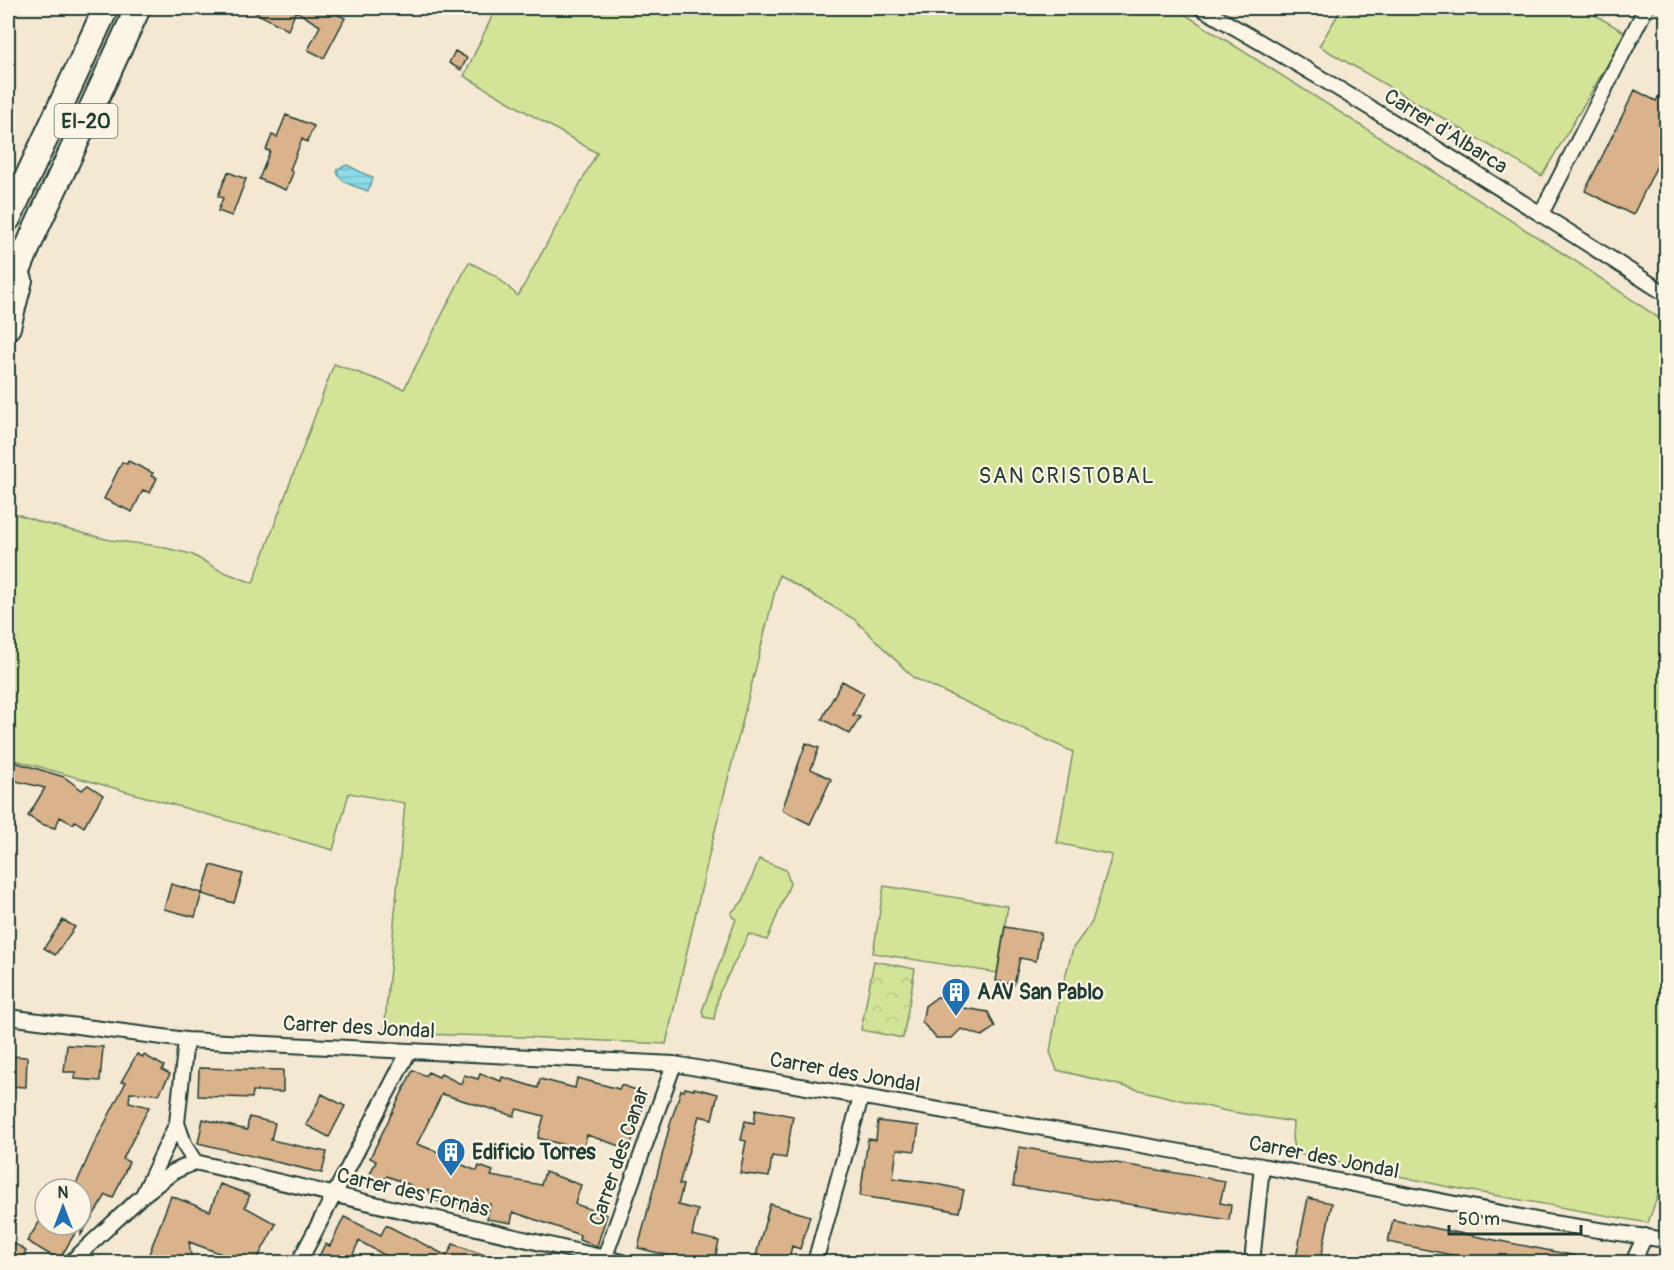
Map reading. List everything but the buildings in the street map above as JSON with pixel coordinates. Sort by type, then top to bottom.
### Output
[{"type":"highway","name":"EI-20","points":[[8,219],[106,8]]},
{"type":"highway","name":"EI-20","points":[[8,295],[33,235],[138,8]]},
{"type":"highway","points":[[8,327],[33,235]]},
{"type":"street","name":"Carrer d'Albarca","points":[[1201,8],[1260,41],[1666,294]]},
{"type":"street","points":[[1541,214],[1646,8]]},
{"type":"street","name":"Carrer des Jondal","points":[[8,1017],[186,1040],[674,1064],[1262,1166],[1552,1223],[1666,1240]]},
{"type":"street","points":[[142,1195],[177,1123],[186,1040]]},
{"type":"street","points":[[299,1263],[332,1195],[409,1051]]},
{"type":"street","name":"Carrer des Canar","points":[[605,1260],[674,1064]]},
{"type":"street","points":[[815,1263],[861,1097]]},
{"type":"street","points":[[71,1263],[142,1195],[173,1172],[195,1162],[185,1146],[177,1123]]},
{"type":"street","name":"Carrer des Fornàs","points":[[195,1162],[622,1263]]},
{"type":"street","points":[[1252,1263],[1262,1166]]},
{"type":"street","points":[[1633,1263],[1645,1236]]},
{"type":"green space","points":[[496,8],[1175,8],[1575,261],[1666,323],[1666,1172],[1648,1223],[1444,1186],[1295,1153],[1292,1138],[1293,1122],[1226,1111],[1057,1070],[1050,1052],[1059,999],[1073,948],[1092,922],[1112,855],[1057,843],[1073,752],[914,678],[854,619],[779,575],[709,855],[666,1044],[384,1033],[405,803],[349,793],[333,850],[8,758],[8,511],[43,523],[110,540],[157,546],[191,554],[219,570],[253,583],[334,364],[404,389],[469,262],[496,276],[518,296],[597,153],[464,76]]},
{"type":"green space","points":[[1342,8],[1583,8],[1626,33],[1542,176],[1319,46]]},
{"type":"green space","points":[[759,859],[786,870],[790,884],[767,940],[749,934],[719,993],[714,1019],[704,1017],[702,1011],[736,919],[731,913],[743,901]]},
{"type":"green space","points":[[884,886],[1008,906],[997,973],[873,953]]},
{"type":"green space","points":[[874,961],[915,969],[903,1038],[861,1030]]},
{"type":"water","points":[[347,165],[373,178],[368,191],[348,184],[340,178],[337,169]]},
{"type":"place","name":"AAV San Pablo","points":[[956,1018]]},
{"type":"place","name":"Edificio Torres","points":[[451,1178]]},
{"type":"district","name":"SAN CRISTOBAL","points":[[1067,475]]}]
